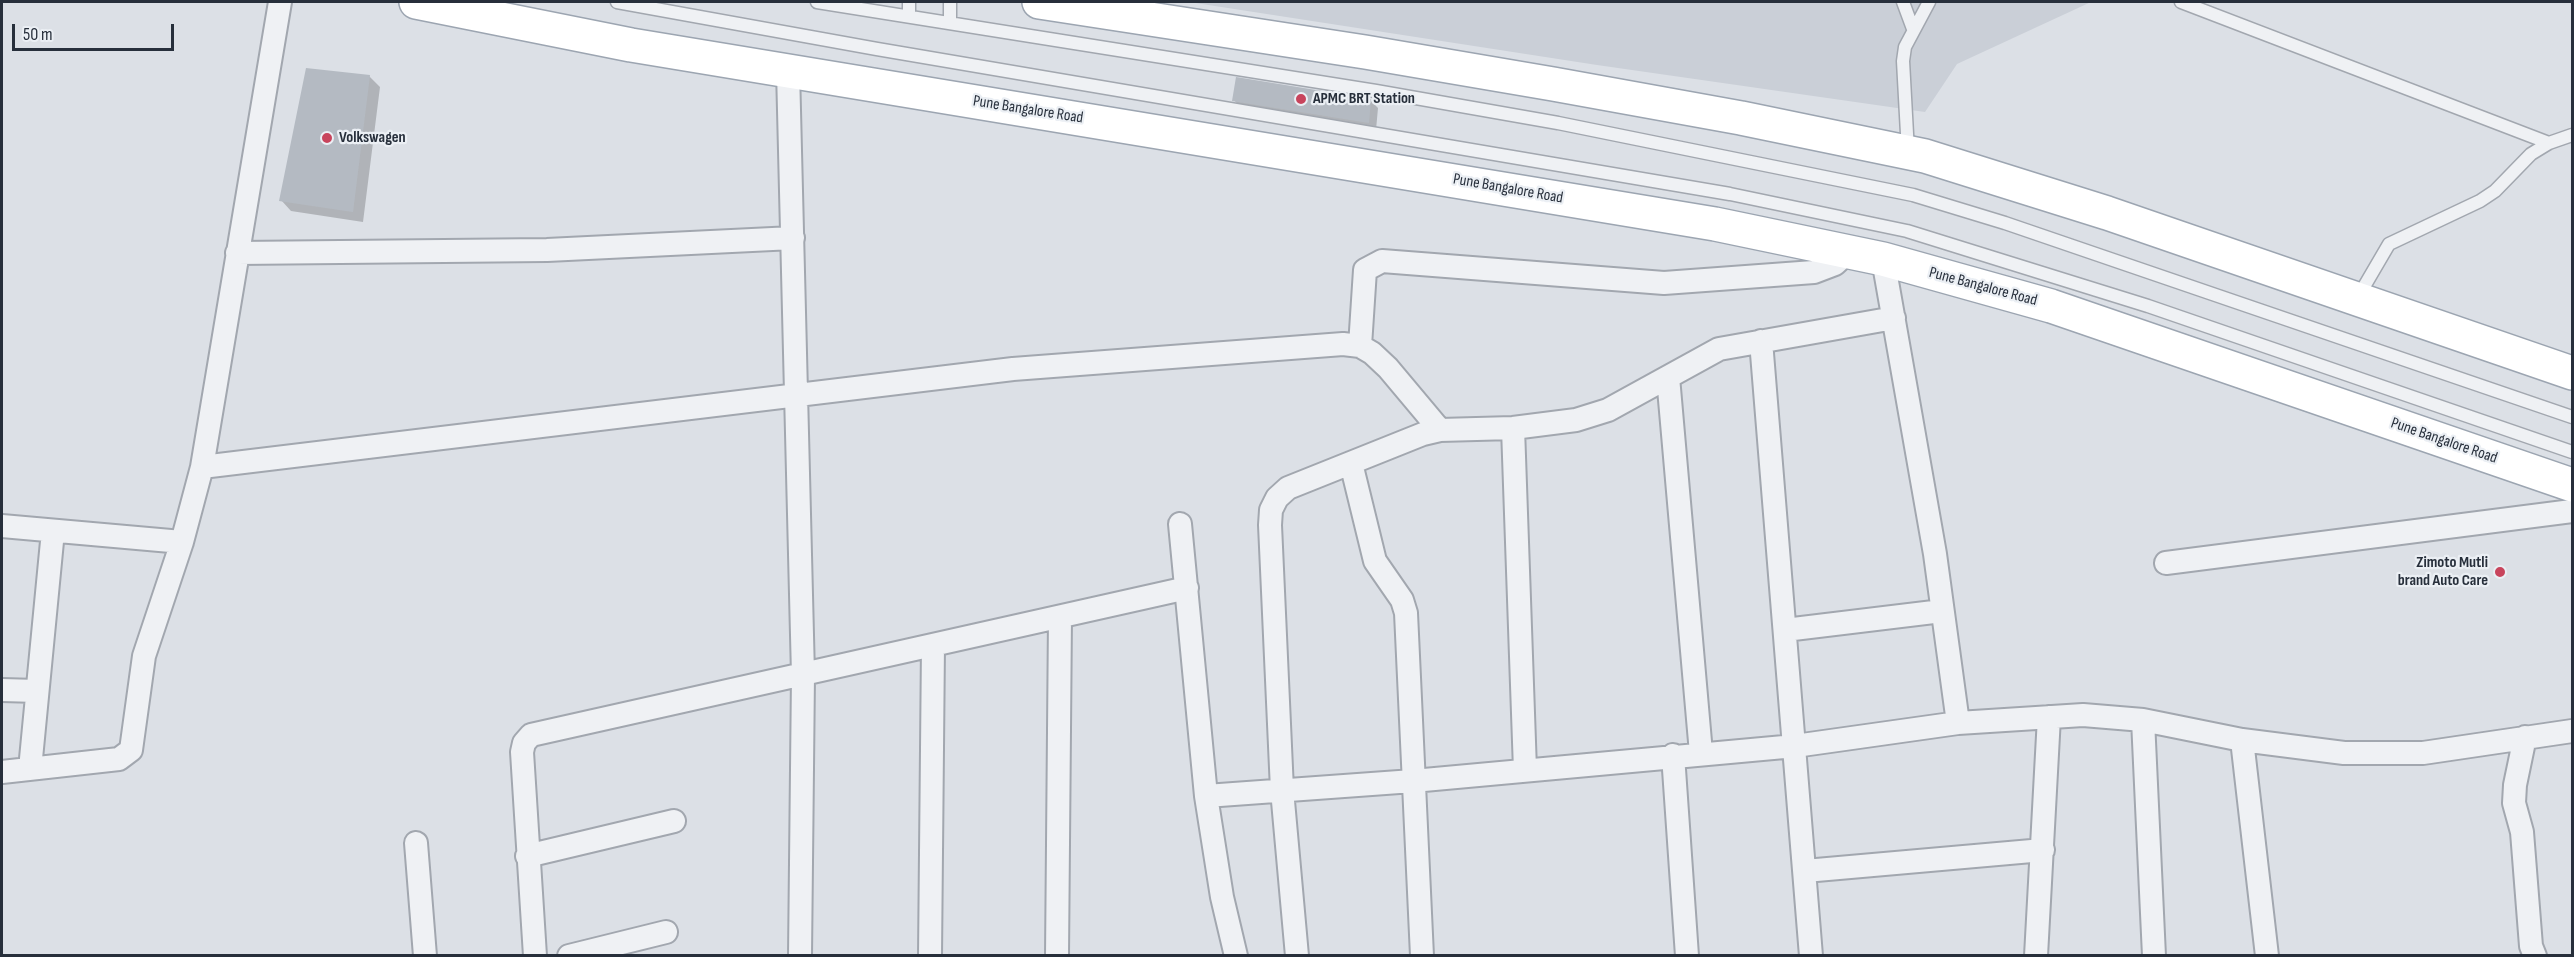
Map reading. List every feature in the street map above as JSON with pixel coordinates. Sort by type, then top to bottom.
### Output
[{"type":"main road","name":"Pune Bangalore Road","points":[[416,2],[631,45],[1715,224],[1883,259],[2051,306],[2572,484]]},
{"type":"main road","points":[[1039,2],[1448,66],[1742,118],[1908,153],[2107,213],[2572,373]]},
{"type":"street","points":[[2,772],[119,759],[128,755],[132,744],[144,656],[182,542],[202,467],[280,2]]},
{"type":"street","points":[[788,70],[803,675],[800,956]]},
{"type":"street","points":[[237,253],[547,250],[793,238]]},
{"type":"street","points":[[1360,346],[1365,270],[1382,261],[1664,283],[1814,272],[1835,264],[1848,252]]},
{"type":"street","points":[[1883,259],[1942,611],[1958,723]]},
{"type":"street","points":[[1297,956],[1282,790],[1270,525],[1271,510],[1277,498],[1288,488],[1440,430],[1513,428],[1576,420],[1608,410],[1719,349],[1894,318]]},
{"type":"street","points":[[1761,341],[1811,956]]},
{"type":"street","points":[[202,467],[1013,369],[1343,344],[1360,346],[1388,368],[1440,430]]},
{"type":"street","points":[[1668,377],[1701,753]]},
{"type":"street","points":[[1513,428],[1525,770]]},
{"type":"street","points":[[1351,463],[1375,561],[1402,600],[1406,613],[1422,956]]},
{"type":"street","points":[[2166,563],[2572,511]]},
{"type":"street","points":[[1180,524],[1206,796],[1222,897],[1236,956]]},
{"type":"street","points":[[2,526],[182,542]]},
{"type":"street","points":[[30,769],[52,531]]},
{"type":"street","points":[[535,956],[522,752],[531,735],[1187,588]]},
{"type":"street","points":[[1785,630],[1942,611]]},
{"type":"street","points":[[1056,956],[1060,617]]},
{"type":"street","points":[[930,956],[933,645]]},
{"type":"street","points":[[2,690],[37,691]]},
{"type":"street","points":[[1206,796],[1413,781],[1673,755],[1795,746],[1958,723],[2083,715],[2143,720],[2242,740],[2344,753],[2423,753],[2572,731]]},
{"type":"street","points":[[2036,956],[2049,717]]},
{"type":"street","points":[[2143,720],[2154,956]]},
{"type":"street","points":[[2525,737],[2515,785],[2514,803],[2522,832],[2531,946],[2535,956]]},
{"type":"street","points":[[2242,740],[2267,956]]},
{"type":"street","points":[[1673,755],[1687,956]]},
{"type":"street","points":[[527,856],[674,821]]},
{"type":"street","points":[[416,843],[425,956]]},
{"type":"street","points":[[1805,871],[2043,850]]},
{"type":"street","points":[[569,956],[666,932]]},
{"type":"lane","points":[[617,2],[877,49],[1719,192],[1907,231],[2148,306],[2572,452]]},
{"type":"lane","points":[[817,2],[909,15],[1558,123],[1913,195],[2005,223],[2572,417]]},
{"type":"lane","points":[[909,2],[909,15]]},
{"type":"lane","points":[[950,2],[950,22]]},
{"type":"lane","points":[[1903,2],[1913,29]]},
{"type":"lane","points":[[1908,153],[1903,61],[1905,46],[1929,2]]},
{"type":"lane","points":[[2181,2],[2549,143]]},
{"type":"lane","points":[[2357,298],[2389,244],[2480,201],[2495,190],[2531,154],[2549,143],[2572,135]]},
{"type":"shaded area","points":[[1189,2],[2091,2],[1957,64],[1925,112],[1597,65]]},
{"type":"building","name":"Volkswagen","points":[[306,68],[370,75],[353,212],[279,201]]},
{"type":"building","name":"APMC BRT Station","points":[[1236,77],[1371,99],[1369,123],[1232,101]]},
{"type":"place","name":"APMC BRT Station","points":[[1301,99]]},
{"type":"place","name":"Volkswagen","points":[[327,138]]},
{"type":"place","name":"Zimoto Mutli brand Auto Care","points":[[2500,572]]}]
